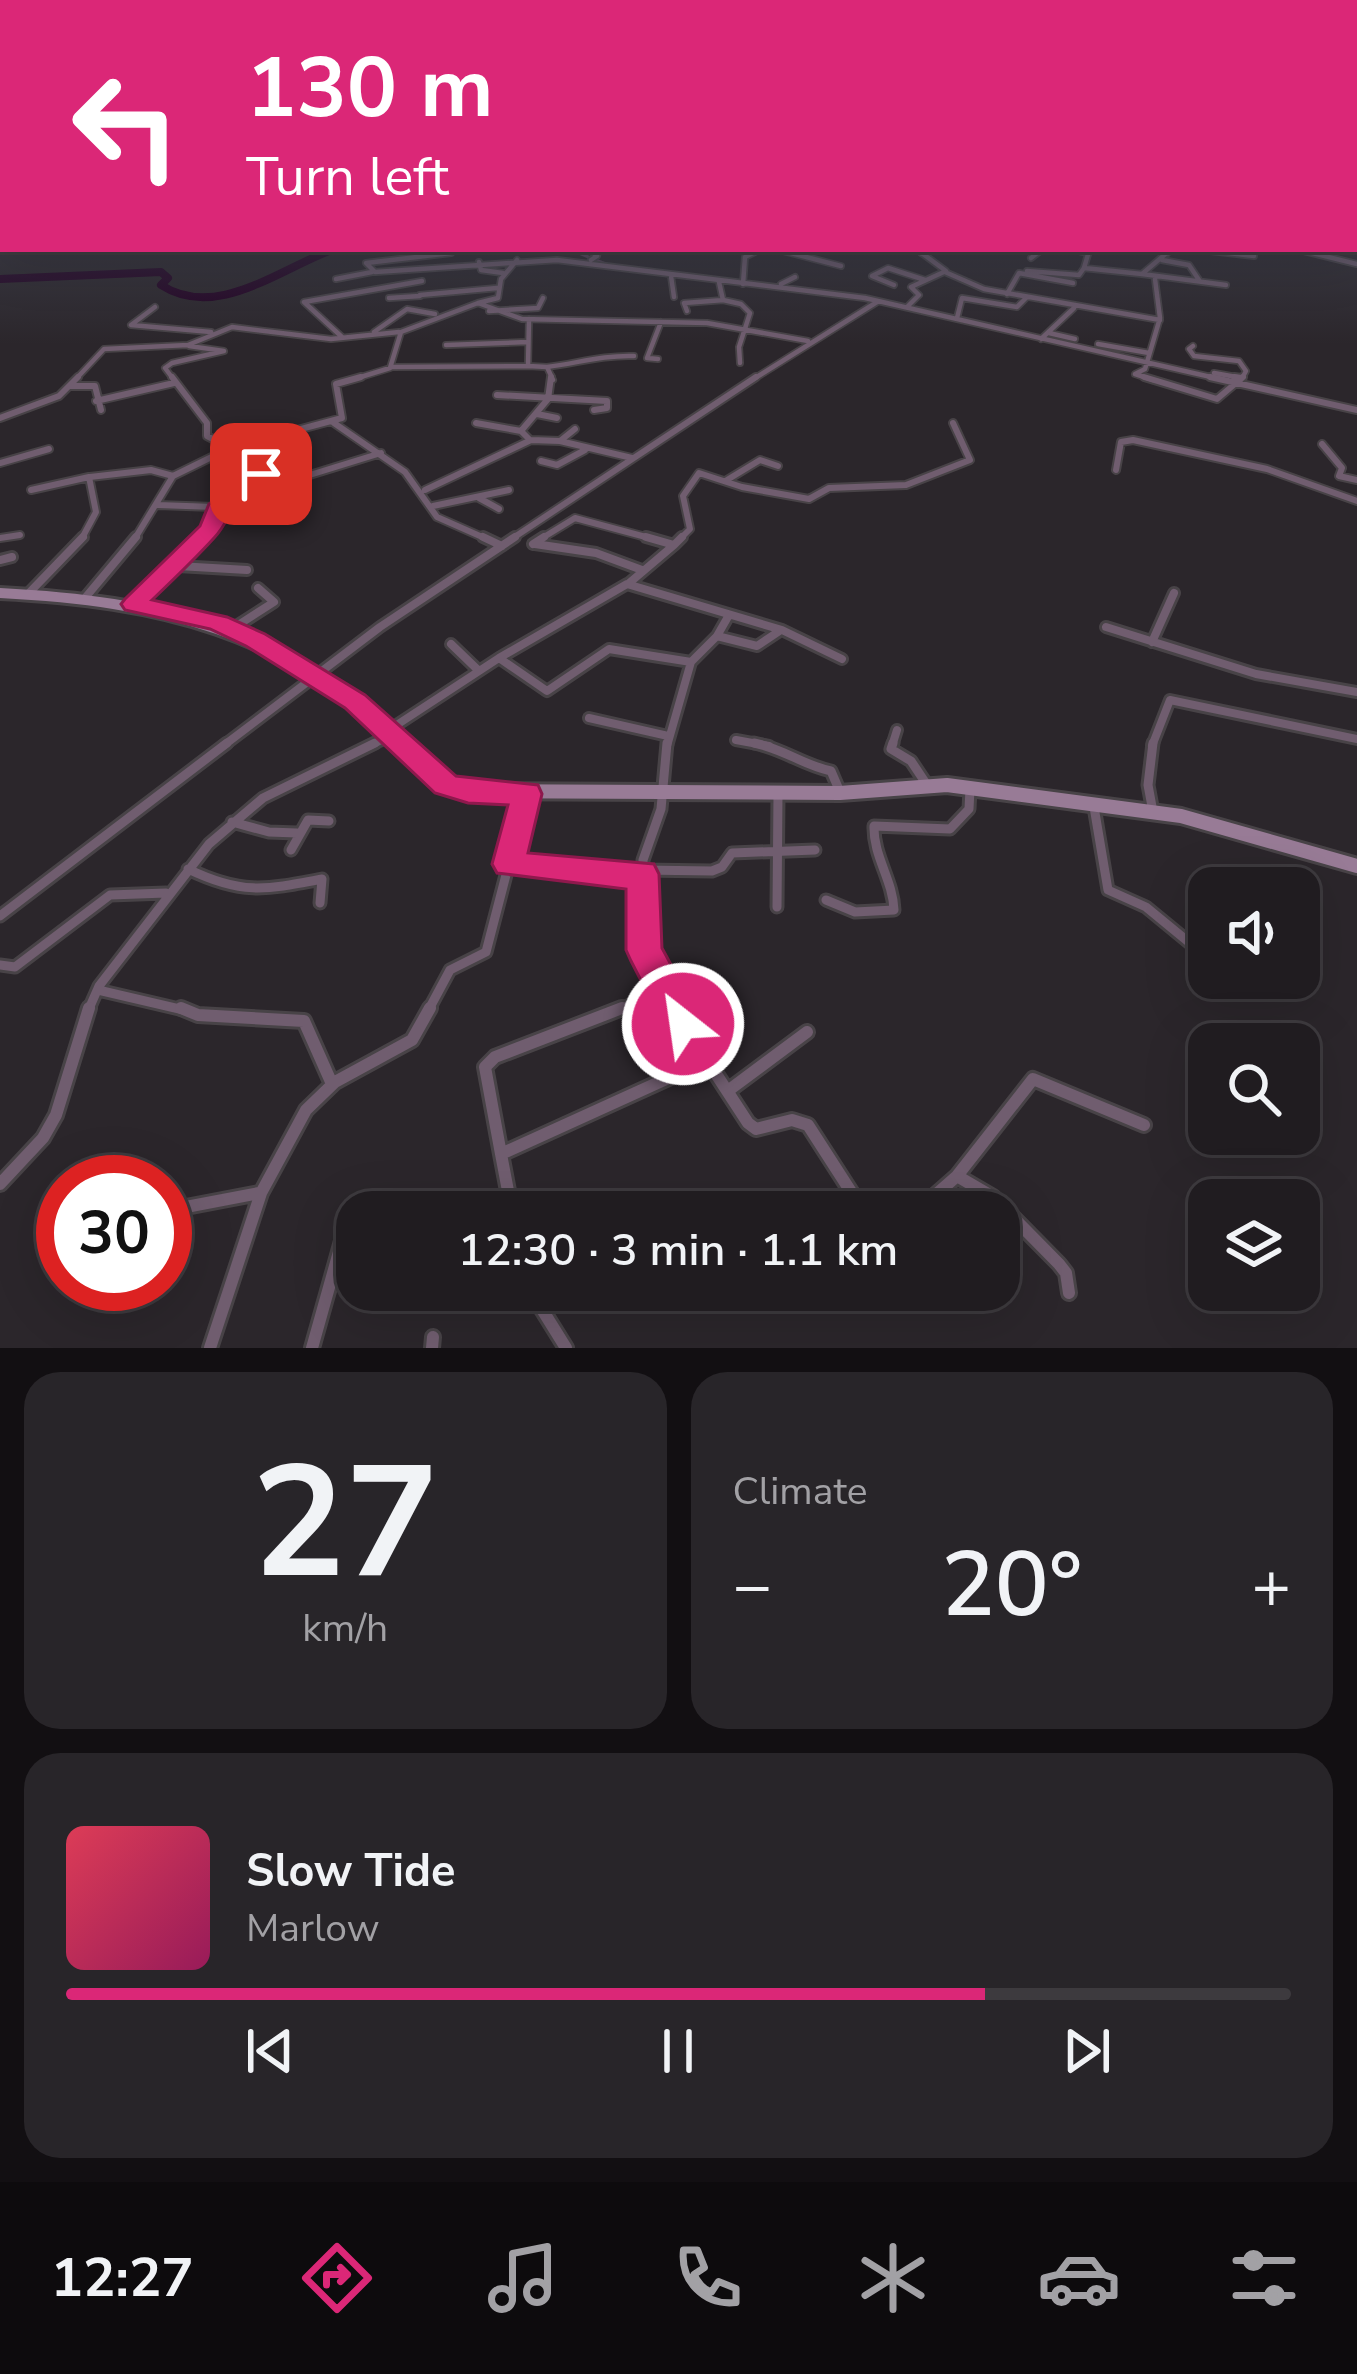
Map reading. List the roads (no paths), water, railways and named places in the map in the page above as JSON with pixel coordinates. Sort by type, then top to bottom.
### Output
[{"type":"main road","points":[[0,592],[134,604],[232,629],[321,680],[391,732],[452,788],[527,794],[970,788],[1153,812],[1357,866]]},
{"type":"street","points":[[590,252],[593,260]]},
{"type":"street","points":[[743,282],[745,256],[756,252]]},
{"type":"street","points":[[767,252],[783,257],[784,263]]},
{"type":"street","points":[[786,252],[841,266]]},
{"type":"street","points":[[921,252],[945,272],[979,288],[1160,320]]},
{"type":"street","points":[[1030,258],[1039,252]]},
{"type":"street","points":[[1026,273],[1028,268],[1079,275],[1089,252]]},
{"type":"street","points":[[1142,274],[1168,252]]},
{"type":"street","points":[[1223,252],[1256,255],[1254,252]]},
{"type":"street","points":[[1313,252],[1317,257],[1353,263]]},
{"type":"street","points":[[373,272],[366,263],[451,253]]},
{"type":"street","points":[[188,345],[235,327],[343,338],[401,332],[438,314],[498,298],[496,289],[517,260]]},
{"type":"street","points":[[336,279],[517,260],[593,260],[720,281],[787,284],[795,278]]},
{"type":"street","points":[[1161,260],[1189,265],[1199,280]]},
{"type":"street","points":[[479,262],[481,270],[505,273]]},
{"type":"street","points":[[414,309],[424,267]]},
{"type":"street","points":[[894,284],[872,276],[887,268],[925,280]]},
{"type":"street","points":[[1084,268],[1226,285]]},
{"type":"street","points":[[909,306],[919,295],[911,287],[945,272]]},
{"type":"street","points":[[1007,294],[1018,273],[1072,284]]},
{"type":"street","points":[[673,276],[669,280],[674,296]]},
{"type":"street","points":[[1155,279],[1160,320],[1138,376],[1217,399],[1246,371],[1240,361],[1194,356],[1189,350],[1192,346]]},
{"type":"street","points":[[343,338],[304,302],[422,281]]},
{"type":"street","points":[[720,281],[717,285],[724,300]]},
{"type":"street","points":[[868,287],[883,281]]},
{"type":"street","points":[[743,282],[909,306],[1357,410]]},
{"type":"street","points":[[389,298],[496,289]]},
{"type":"street","points":[[958,317],[962,298],[1017,307],[1028,297]]},
{"type":"street","points":[[488,311],[538,308],[543,298]]},
{"type":"street","points":[[687,311],[684,303],[724,300],[741,304],[749,312],[739,347],[740,363]]},
{"type":"street","points":[[525,541],[635,459],[810,341],[879,301]]},
{"type":"street","points":[[478,303],[488,311],[529,320],[661,322],[747,329],[810,341]]},
{"type":"street","points":[[155,307],[131,325],[218,332]]},
{"type":"street","points":[[1045,336],[1075,307]]},
{"type":"street","points":[[373,333],[398,313],[414,309],[438,314]]},
{"type":"street","points":[[529,320],[529,366]]},
{"type":"street","points":[[658,358],[647,358],[661,322]]},
{"type":"street","points":[[392,367],[401,332]]},
{"type":"street","points":[[1045,336],[1075,339]]},
{"type":"street","points":[[446,345],[527,342]]},
{"type":"street","points":[[1098,344],[1148,359]]},
{"type":"street","points":[[0,418],[34,408],[69,386],[104,349],[188,345],[224,351],[215,357],[179,357],[164,368],[209,426],[207,436],[230,448]]},
{"type":"street","points":[[85,598],[128,550],[173,476],[230,448],[344,416],[336,384],[392,367],[547,367],[589,362],[595,355],[634,356]]},
{"type":"street","points":[[521,431],[548,399],[553,380],[547,367]]},
{"type":"street","points":[[96,400],[174,383]]},
{"type":"street","points":[[69,386],[95,386],[101,410]]},
{"type":"street","points":[[497,395],[608,401],[607,408],[594,410]]},
{"type":"street","points":[[536,413],[557,418]]},
{"type":"street","points":[[333,422],[382,452],[425,490],[440,519],[502,546]]},
{"type":"street","points":[[476,422],[521,431],[531,440]]},
{"type":"street","points":[[0,1184],[43,1138],[56,1115],[78,1031],[98,990],[168,893],[231,821],[277,790],[391,732],[499,658],[627,584],[690,529],[683,496],[699,473],[809,499],[829,488],[907,485],[970,460],[953,423]]},
{"type":"street","points":[[560,441],[575,429]]},
{"type":"street","points":[[232,430],[249,443],[260,484]]},
{"type":"street","points":[[425,490],[531,440],[560,441],[635,459]]},
{"type":"street","points":[[1116,470],[1121,442],[1133,440],[1258,466],[1357,501]]},
{"type":"street","points":[[1322,444],[1342,468],[1339,476],[1357,481]]},
{"type":"street","points":[[0,463],[49,449]]},
{"type":"street","points":[[542,460],[557,464],[586,449]]},
{"type":"street","points":[[158,505],[217,508],[248,485],[287,482],[382,452]]},
{"type":"street","points":[[726,481],[758,460],[778,466]]},
{"type":"street","points":[[31,490],[147,470],[173,476]]},
{"type":"street","points":[[28,594],[90,532],[98,508],[89,477]]},
{"type":"street","points":[[241,477],[248,485]]},
{"type":"street","points":[[433,506],[509,490]]},
{"type":"street","points":[[472,497],[487,499],[499,509]]},
{"type":"street","points":[[134,604],[214,525],[217,508]]},
{"type":"street","points":[[0,916],[321,680],[380,627],[502,546],[575,518],[674,545]]},
{"type":"street","points":[[0,538],[20,535]]},
{"type":"street","points":[[525,541],[568,553],[590,551],[641,570]]},
{"type":"street","points":[[0,560],[12,557]]},
{"type":"street","points":[[176,566],[247,570]]},
{"type":"street","points":[[627,584],[782,629],[842,658]]},
{"type":"street","points":[[232,629],[274,602],[258,588]]},
{"type":"street","points":[[1152,642],[1174,593]]},
{"type":"street","points":[[729,615],[692,664],[668,736],[663,790],[643,872],[644,950],[662,992],[756,1129],[791,1120],[808,1125],[850,1191]]},
{"type":"street","points":[[1106,626],[1265,676],[1357,692]]},
{"type":"street","points":[[716,636],[757,646],[782,629]]},
{"type":"street","points":[[451,644],[479,671]]},
{"type":"street","points":[[499,658],[531,689],[543,692],[563,684],[609,649],[692,664]]},
{"type":"street","points":[[1153,812],[1146,779],[1170,700],[1357,739]]},
{"type":"street","points":[[589,718],[668,736]]},
{"type":"street","points":[[897,730],[891,749],[911,761],[927,785]]},
{"type":"street","points":[[736,740],[787,750],[831,771],[840,793]]},
{"type":"street","points":[[826,900],[855,912],[894,910],[892,890],[873,850],[874,826],[950,829],[969,809],[970,788]]},
{"type":"street","points":[[777,907],[778,791]]},
{"type":"street","points":[[210,1348],[261,1192],[272,1180],[306,1110],[332,1084],[412,1040],[450,970],[486,952],[527,794]]},
{"type":"street","points":[[1094,807],[1108,890],[1146,907],[1188,942]]},
{"type":"street","points":[[291,850],[308,820],[329,821]]},
{"type":"street","points":[[231,821],[268,832],[297,833]]},
{"type":"street","points":[[509,864],[610,877],[712,871],[722,867],[732,853],[815,850]]},
{"type":"street","points":[[188,869],[221,885],[257,892],[322,879],[320,903]]},
{"type":"street","points":[[0,964],[15,967],[110,895],[168,893]]},
{"type":"street","points":[[98,990],[176,1005],[198,1015],[304,1021],[332,1084]]},
{"type":"street","points":[[508,1191],[485,1066],[495,1057],[662,992]]},
{"type":"street","points":[[729,1090],[807,1032]]},
{"type":"street","points":[[501,1154],[708,1060]]},
{"type":"street","points":[[940,1191],[1033,1079],[1144,1125]]},
{"type":"street","points":[[957,1176],[993,1197],[1060,1264],[1069,1293]]},
{"type":"street","points":[[192,1206],[261,1192]]},
{"type":"street","points":[[312,1348],[336,1259]]},
{"type":"street","points":[[543,1311],[566,1348]]},
{"type":"waterway","points":[[0,279],[161,272],[168,278],[161,285],[203,297],[246,289],[327,252]]},
{"type":"waterway","points":[[321,254],[327,252]]},
{"type":"waterway","points":[[576,252],[608,265]]}]
